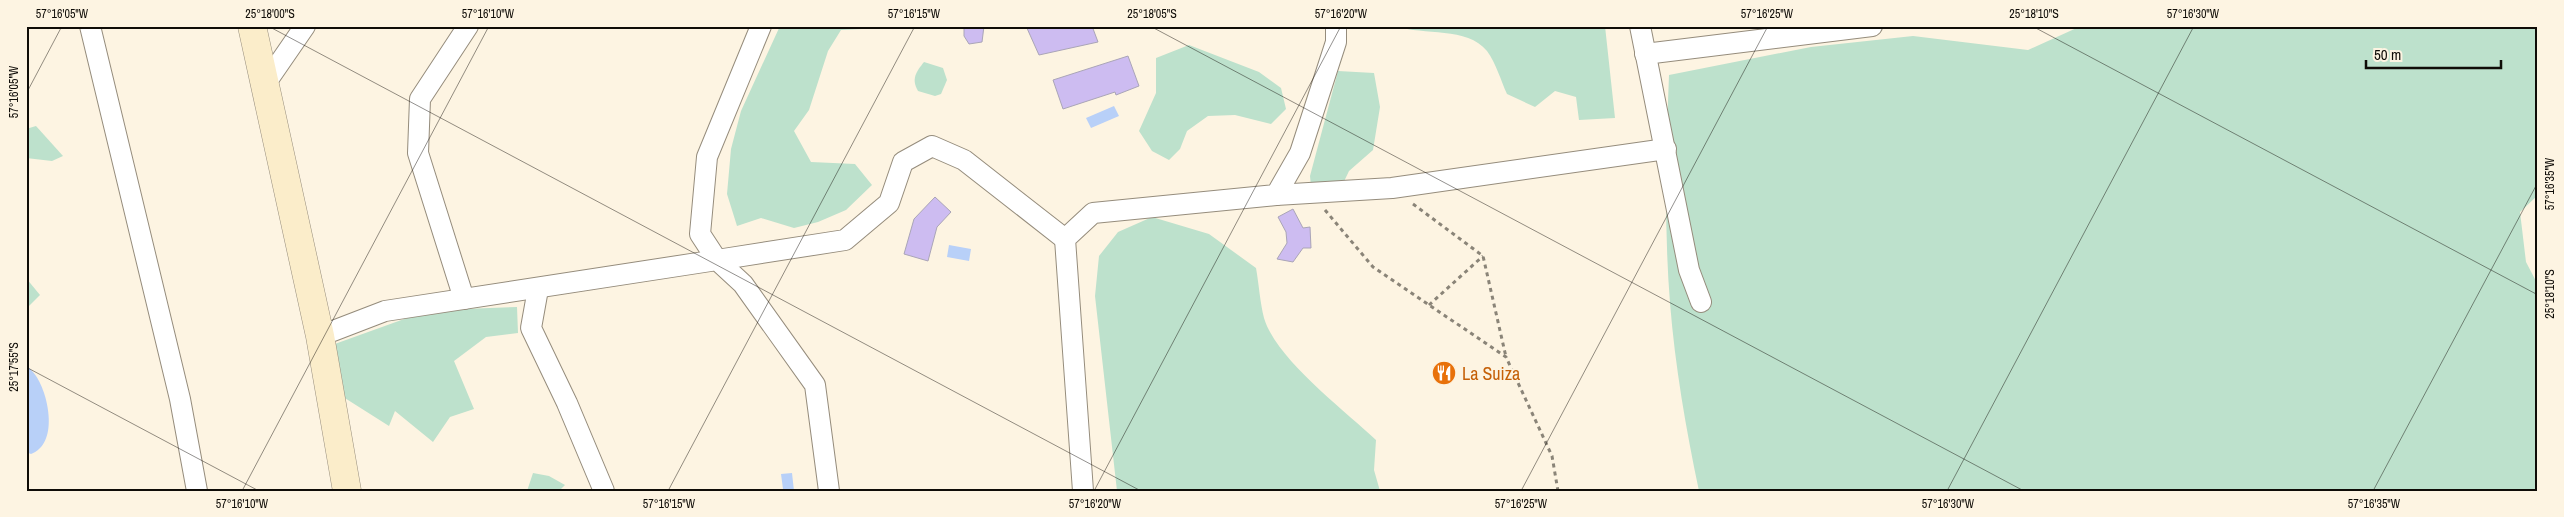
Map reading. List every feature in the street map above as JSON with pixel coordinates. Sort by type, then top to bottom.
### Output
[{"type":"street","points":[[90,26],[180,399],[197,491]]},
{"type":"street","points":[[252,26],[320,336],[347,491]]},
{"type":"street","points":[[265,84],[305,26]]},
{"type":"street","points":[[464,299],[418,153],[420,100],[468,26]]},
{"type":"street","points":[[761,26],[707,157],[700,234],[717,260],[743,284],[815,384],[829,491]]},
{"type":"street","points":[[1276,195],[1300,153],[1336,42],[1336,26]]},
{"type":"street","points":[[1640,26],[1689,270],[1702,302]]},
{"type":"street","points":[[1645,54],[1872,26]]},
{"type":"street","points":[[320,336],[385,310],[538,289],[845,240],[889,203],[904,162],[932,146],[964,160],[1065,239],[1084,491]]},
{"type":"street","points":[[1065,239],[1093,213],[1276,195],[1392,188],[1666,149]]},
{"type":"street","points":[[538,289],[531,328],[567,404],[604,491]]},
{"type":"path","points":[[1392,188],[1483,256],[1506,357],[1552,456],[1558,491]]},
{"type":"path","points":[[1313,193],[1332,220],[1374,267],[1506,357]]},
{"type":"path","points":[[1429,305],[1483,256]]},
{"type":"green space","points":[[780,26],[862,26],[862,29],[841,30],[828,51],[809,110],[794,131],[811,162],[855,164],[872,185],[846,210],[818,222],[794,228],[761,218],[737,226],[727,194],[731,149],[741,111]]},
{"type":"green space","points":[[1396,26],[1605,26],[1615,118],[1579,120],[1576,97],[1555,91],[1535,107],[1507,94],[1496,66],[1487,51],[1478,43],[1457,35],[1419,31]]},
{"type":"green space","points":[[2081,26],[2538,26],[2538,195],[2520,212],[2526,262],[2538,285],[2538,491],[1699,491],[1681,397],[1670,303],[1666,189],[1669,75],[1811,47],[1913,36],[2028,50]]},
{"type":"green space","points":[[1189,45],[1259,72],[1281,88],[1286,109],[1271,124],[1235,115],[1208,116],[1187,131],[1180,149],[1169,160],[1152,151],[1139,131],[1156,93],[1156,58]]},
{"type":"green space","points":[[924,62],[943,68],[947,80],[941,94],[935,96],[918,91],[915,76]]},
{"type":"green space","points":[[1338,71],[1374,73],[1380,107],[1373,150],[1349,171],[1338,194],[1311,186],[1310,176]]},
{"type":"green space","points":[[36,126],[63,156],[52,161],[26,158],[26,129]]},
{"type":"green space","points":[[1152,217],[1209,234],[1256,268],[1264,318],[1271,334],[1282,350],[1312,383],[1376,440],[1374,470],[1380,491],[1117,491],[1095,296],[1099,256],[1118,232]]},
{"type":"green space","points":[[26,278],[40,295],[26,309]]},
{"type":"green space","points":[[517,307],[518,333],[486,337],[454,361],[474,409],[450,417],[433,442],[395,411],[389,426],[329,388],[332,345],[407,318],[463,309]]},
{"type":"green space","points":[[533,473],[549,476],[565,485],[559,491],[527,491]]},
{"type":"water","points":[[1114,106],[1119,116],[1091,128],[1086,118]]},
{"type":"water","points":[[949,245],[971,249],[969,261],[947,257]]},
{"type":"water","points":[[26,363],[41,384],[48,406],[49,418],[45,440],[40,449],[31,454],[26,452]]},
{"type":"water","points":[[792,473],[794,491],[778,491],[783,489],[781,474]]},
{"type":"building","points":[[964,26],[984,26],[982,42],[969,44],[964,36]]},
{"type":"building","points":[[1026,26],[1092,26],[1098,42],[1039,55]]},
{"type":"building","points":[[1128,56],[1139,86],[1116,95],[1115,92],[1063,109],[1053,80]]},
{"type":"building","points":[[935,197],[951,212],[937,227],[928,261],[904,254],[914,219]]},
{"type":"building","points":[[1293,209],[1303,228],[1310,227],[1311,248],[1303,248],[1293,262],[1277,259],[1287,243],[1286,232],[1278,217]]},
{"type":"place","name":"La Suiza","points":[[1444,373]]}]
